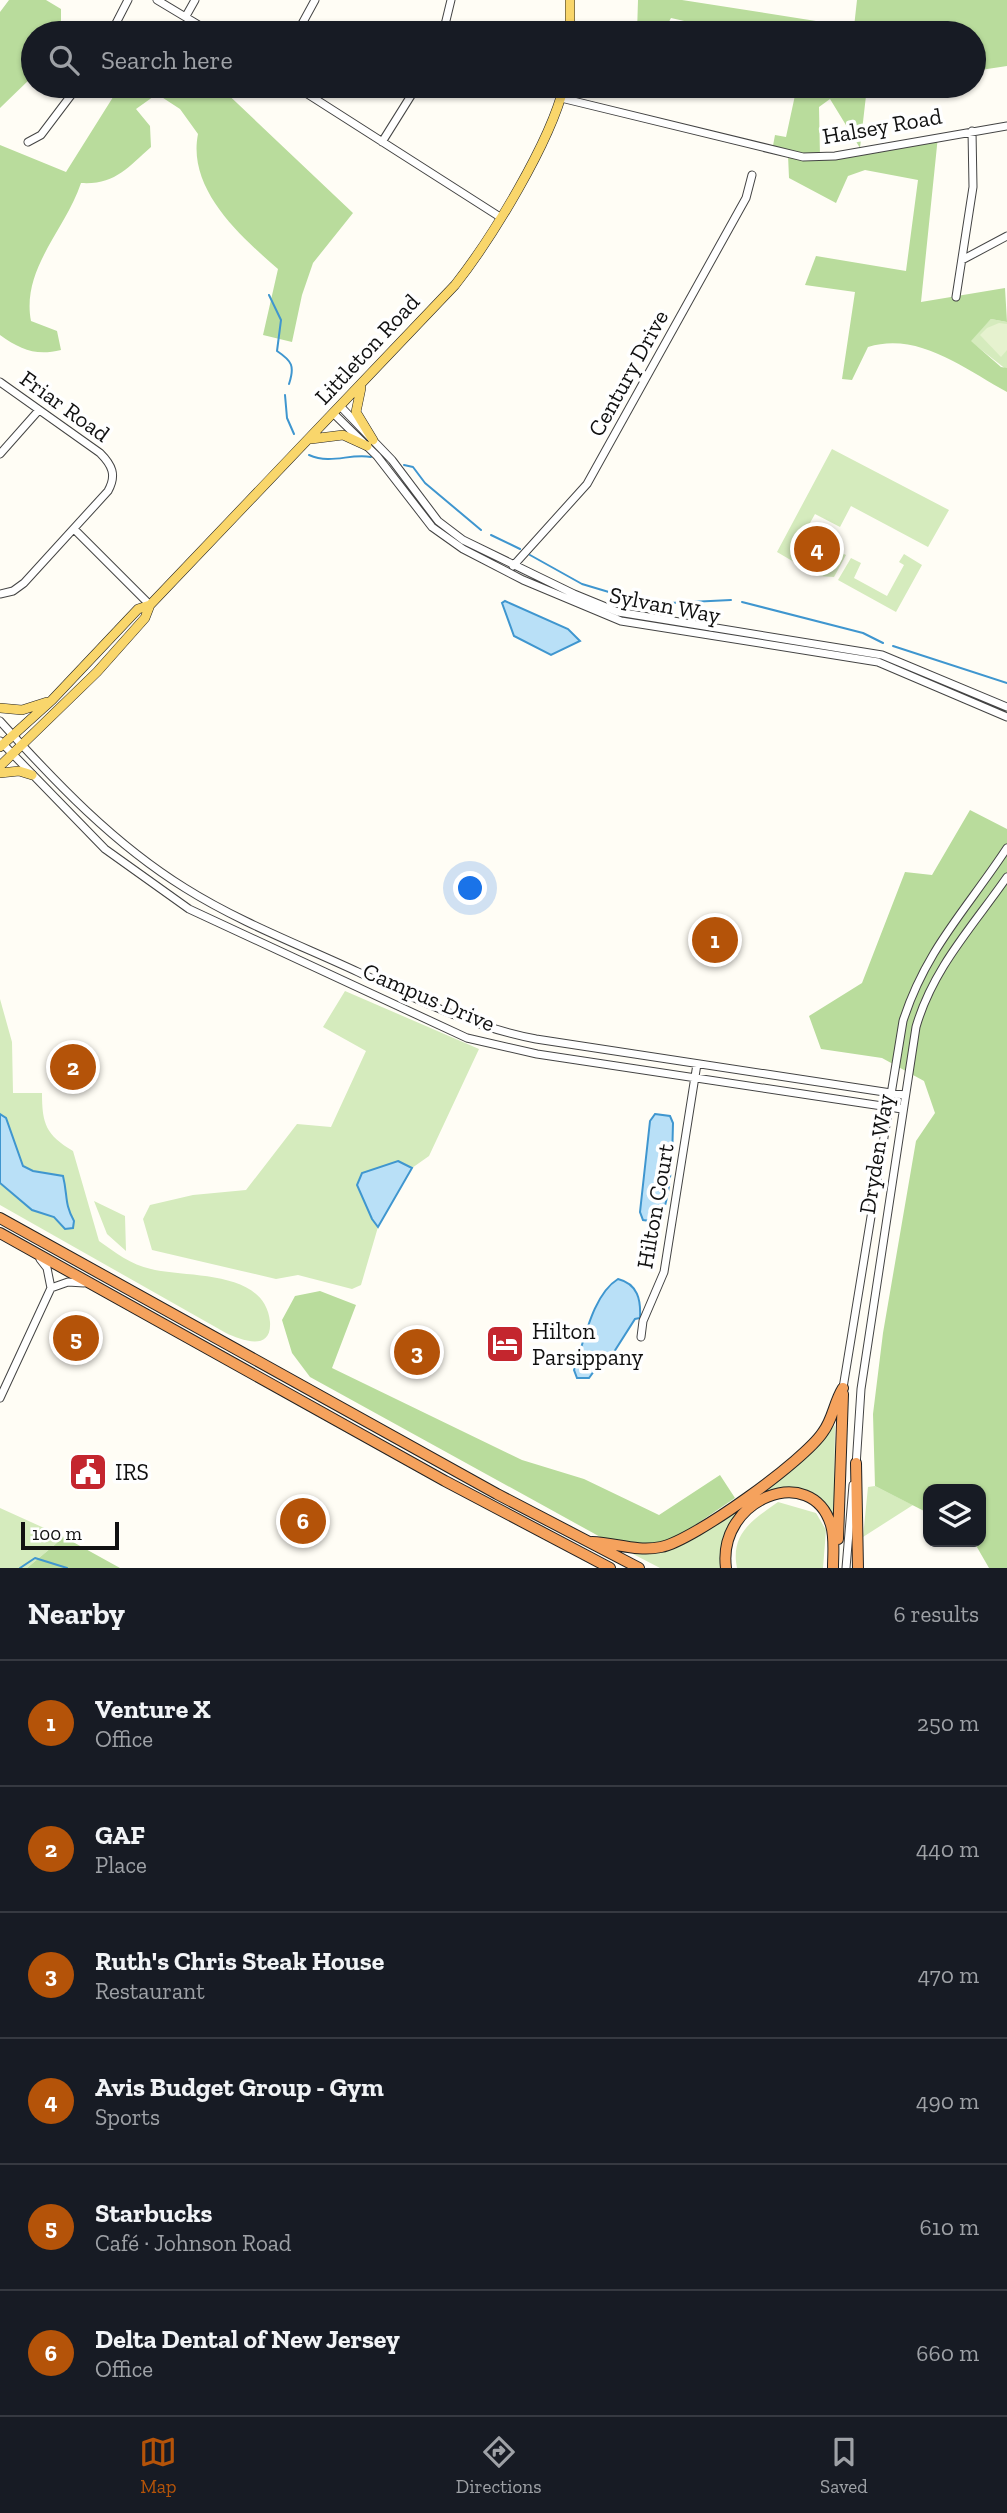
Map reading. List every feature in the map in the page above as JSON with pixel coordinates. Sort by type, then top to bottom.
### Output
[{"type":"highway","points":[[0,1218],[587,1542],[639,1568]]},
{"type":"highway","points":[[0,1233],[445,1481],[610,1568]]},
{"type":"highway","points":[[587,1542],[643,1549],[669,1545],[689,1536],[778,1473],[817,1440],[830,1422],[843,1388]]},
{"type":"highway","points":[[835,1568],[843,1388]]},
{"type":"highway","points":[[856,1463],[858,1568]]},
{"type":"highway","points":[[726,1568],[727,1540],[739,1516],[759,1500],[783,1493],[809,1499],[825,1514],[831,1526],[835,1568]]},
{"type":"main road","points":[[570,0],[570,21]]},
{"type":"main road","name":"Littleton Road","points":[[0,766],[105,662],[145,618],[150,605],[455,285],[483,248],[546,134],[561,98]]},
{"type":"main road","points":[[364,383],[356,412],[370,443]]},
{"type":"main road","points":[[310,439],[342,435],[370,443]]},
{"type":"main road","name":"Littleton Road","points":[[1,744],[52,700],[138,609],[150,605]]},
{"type":"main road","points":[[0,708],[22,710],[52,700]]},
{"type":"main road","points":[[0,773],[19,771],[32,775]]},
{"type":"street","points":[[117,21],[128,0]]},
{"type":"street","points":[[157,0],[194,21]]},
{"type":"street","points":[[186,16],[195,0]]},
{"type":"street","points":[[305,21],[316,0]]},
{"type":"street","points":[[446,21],[452,0]]},
{"type":"street","points":[[28,142],[41,135],[69,98]]},
{"type":"street","points":[[314,98],[500,217]]},
{"type":"street","points":[[382,142],[410,98]]},
{"type":"street","name":"Halsey Road","points":[[561,98],[803,157],[835,156],[1007,126]]},
{"type":"street","points":[[956,297],[973,187],[972,131]]},
{"type":"street","name":"Century Drive","points":[[508,572],[587,484],[746,198],[752,175]]},
{"type":"street","points":[[962,260],[1007,236]]},
{"type":"street","name":"Friar Road","points":[[0,382],[100,453],[113,470],[108,491],[74,529]]},
{"type":"street","points":[[0,454],[39,410]]},
{"type":"street","name":"Sylvan Way","points":[[337,410],[438,520],[463,540],[514,565],[618,611],[882,655],[1005,711]]},
{"type":"street","name":"Sylvan Way","points":[[370,443],[432,527],[457,545],[508,572],[621,621],[878,662],[1005,711]]},
{"type":"street","points":[[0,594],[20,586],[74,529],[150,605]]},
{"type":"street","name":"Campus Drive","points":[[0,721],[64,790],[132,851],[183,887],[246,921],[478,1026],[536,1039],[904,1094]]},
{"type":"street","name":"Campus Drive","points":[[1,744],[86,831],[127,867],[188,909],[274,951],[487,1044],[902,1109]]},
{"type":"street","name":"Dryden Way","points":[[843,1388],[903,1021],[920,975],[944,933],[1007,848]]},
{"type":"street","name":"Dryden Way","points":[[846,1568],[861,1389],[916,1027],[926,997],[954,946],[1007,877]]},
{"type":"street","name":"Hilton Court","points":[[641,1337],[643,1321],[664,1272],[697,1064]]},
{"type":"street","points":[[0,1398],[51,1288],[47,1268],[30,1250]]},
{"type":"street","points":[[51,1288],[68,1282],[91,1284]]},
{"type":"green space","points":[[9,0],[46,0],[61,9],[61,21],[21,21],[21,88],[0,108],[0,12]]},
{"type":"green space","points":[[638,0],[682,0],[816,21],[684,21],[671,18],[669,21],[637,21]]},
{"type":"green space","points":[[857,0],[1007,0],[1007,66],[986,69],[986,21],[855,21]]},
{"type":"green space","points":[[112,98],[151,98],[136,109],[150,126],[151,147],[120,174],[103,181],[81,183],[38,267],[32,284],[31,321],[57,331],[61,350],[36,352],[15,345],[0,335],[0,145],[66,172]]},
{"type":"green space","points":[[163,98],[232,98],[353,213],[313,263],[302,295],[292,342],[263,335],[278,269],[233,226],[208,192],[197,154],[198,134],[180,109]]},
{"type":"green space","points":[[794,98],[866,98],[860,148],[830,99],[819,107],[820,157],[938,136],[921,302],[1005,288],[1007,322],[991,319],[971,341],[1001,367],[1007,368],[1007,392],[958,363],[923,348],[905,344],[887,343],[868,347],[852,380],[842,379],[855,292],[805,285],[816,256],[906,271],[918,180],[865,170],[848,176],[836,203],[789,178],[788,155],[772,151],[775,135],[786,137]]},
{"type":"green space","points":[[991,319],[1007,322],[1007,370],[970,341]]},
{"type":"green space","points":[[999,323],[1007,324],[1007,350],[1001,357],[980,335],[987,328]]},
{"type":"green space","points":[[832,449],[949,510],[928,547],[851,506],[840,527],[815,514],[796,548],[830,566],[838,551],[846,555],[834,577],[818,576],[777,552]]},
{"type":"green space","points":[[904,554],[922,565],[896,612],[838,580],[851,558],[861,563],[854,578],[887,596],[904,565],[899,562]]},
{"type":"green space","points":[[970,810],[1007,829],[1007,1568],[989,1568],[977,1547],[986,1547],[986,1484],[923,1484],[923,1510],[875,1486],[873,1414],[883,1333],[916,1141],[935,1113],[924,1081],[882,1058],[821,1049],[809,1016],[862,983],[905,872],[932,875]]},
{"type":"green space","points":[[345,991],[479,1049],[429,1156],[412,1168],[398,1161],[357,1185],[378,1227],[361,1285],[352,1289],[298,1275],[276,1279],[152,1250],[143,1219],[150,1205],[193,1195],[246,1190],[297,1124],[331,1127],[366,1051],[323,1027]]},
{"type":"green space","points":[[0,999],[12,1042],[13,1093],[42,1093],[47,1128],[57,1140],[73,1151],[99,1241],[124,1258],[144,1267],[240,1284],[254,1293],[265,1305],[270,1322],[269,1331],[261,1341],[247,1341],[226,1333],[0,1205]]},
{"type":"green space","points":[[94,1201],[125,1216],[126,1251],[107,1234]]},
{"type":"green space","points":[[320,1291],[356,1305],[332,1368],[522,1460],[584,1479],[659,1515],[720,1475],[735,1498],[676,1538],[652,1545],[604,1539],[310,1377],[292,1353],[282,1320],[295,1296]]},
{"type":"green space","points":[[835,1425],[834,1520],[823,1504],[772,1491],[750,1503],[732,1520],[722,1543],[723,1568],[660,1568],[633,1554],[672,1549],[696,1537],[811,1453]]},
{"type":"green space","points":[[875,1486],[913,1505],[863,1537],[868,1487]]},
{"type":"green space","points":[[778,1502],[816,1513],[826,1530],[823,1568],[737,1568],[737,1545],[740,1536],[752,1522]]},
{"type":"green space","points":[[0,1508],[64,1537],[27,1568],[0,1568]]},
{"type":"green space","points":[[64,1537],[120,1568],[27,1568]]},
{"type":"water","points":[[505,601],[568,629],[580,641],[551,655],[514,636],[502,603]]},
{"type":"water","points":[[0,1114],[6,1118],[23,1166],[33,1171],[63,1176],[67,1204],[74,1221],[73,1228],[65,1229],[54,1217],[32,1210],[0,1183]]},
{"type":"water","points":[[655,1114],[670,1116],[673,1123],[668,1191],[662,1215],[657,1222],[643,1220],[640,1212],[650,1121]]},
{"type":"water","points":[[398,1161],[412,1168],[378,1227],[357,1185],[362,1173]]},
{"type":"water","points":[[618,1279],[625,1281],[637,1294],[640,1318],[635,1319],[607,1363],[597,1367],[589,1378],[577,1378],[574,1370],[590,1320],[602,1296]]},
{"type":"waterway","points":[[269,295],[281,320],[277,351],[291,364],[289,384]]},
{"type":"waterway","points":[[285,395],[287,418],[294,434]]},
{"type":"waterway","points":[[309,455],[325,459],[371,457]]},
{"type":"waterway","points":[[404,465],[413,467],[425,483],[481,530]]},
{"type":"waterway","points":[[491,535],[520,549]]},
{"type":"waterway","points":[[530,555],[582,584],[649,604],[731,600]]},
{"type":"waterway","points":[[742,602],[863,633],[883,643]]},
{"type":"waterway","points":[[893,646],[1007,683]]},
{"type":"waterway","points":[[20,1568],[35,1558],[67,1568]]},
{"type":"place","name":"Avis Budget Group - Gym","points":[[817,549]]},
{"type":"place","name":"Venture X","points":[[715,940]]},
{"type":"place","name":"GAF","points":[[73,1067]]},
{"type":"place","name":"Starbucks","points":[[76,1338]]},
{"type":"place","name":"Hilton Parsippany","points":[[505,1344]]},
{"type":"place","name":"Ruth's Chris Steak House","points":[[417,1352]]},
{"type":"place","name":"IRS","points":[[88,1472]]},
{"type":"place","name":"Delta Dental of New Jersey","points":[[303,1521]]}]
